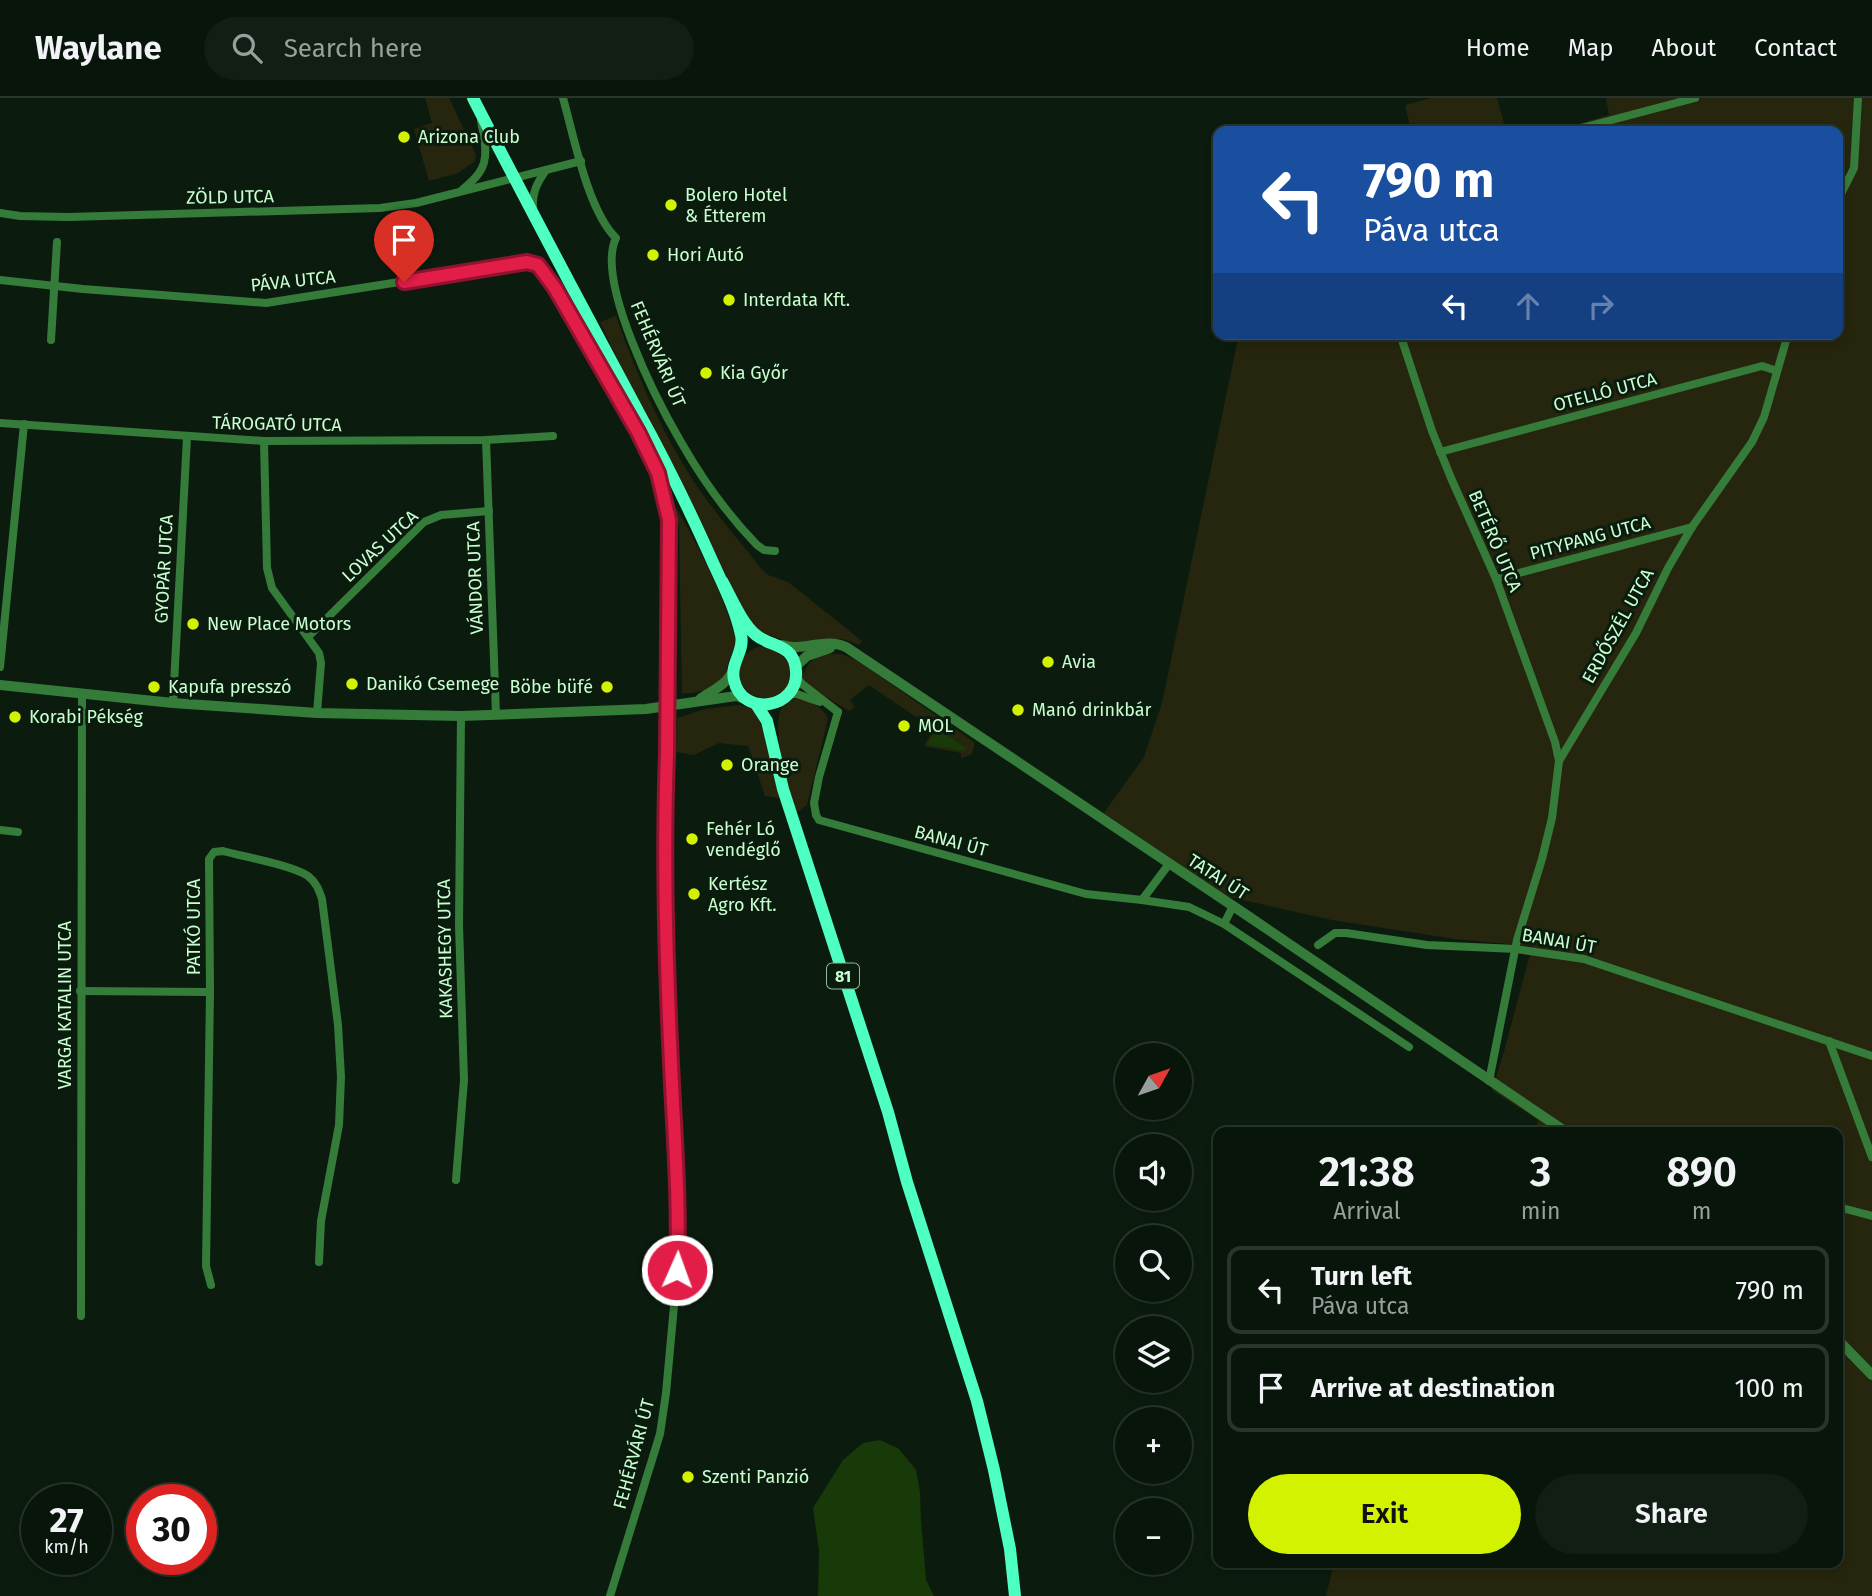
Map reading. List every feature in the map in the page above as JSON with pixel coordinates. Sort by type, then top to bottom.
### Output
[{"type":"main road","name":"81","points":[[473,98],[665,461],[722,581],[756,635],[786,649],[792,657],[796,672],[794,686],[775,720],[774,745]]},
{"type":"main road","name":"81","points":[[722,581],[742,638],[741,650],[735,662],[735,685],[740,694],[752,702],[767,721],[783,789],[888,1112],[907,1182],[977,1401],[1010,1549],[1015,1596]]},
{"type":"main road","points":[[735,662],[750,645],[759,642],[773,643]]},
{"type":"main road","points":[[752,702],[774,704],[786,697]]},
{"type":"street","name":"FEHÉRVÁRI ÚT","points":[[564,98],[580,161],[598,215],[616,238],[611,261],[619,304],[656,396],[681,443],[723,505],[757,545],[764,550],[775,551]]},
{"type":"street","points":[[1589,126],[1695,98]]},
{"type":"street","points":[[1843,190],[1854,168],[1858,98]]},
{"type":"street","points":[[460,192],[480,173],[484,165],[484,139],[479,110]]},
{"type":"street","name":"ZÖLD UTCA","points":[[0,213],[69,217],[380,208],[416,203],[580,161]]},
{"type":"street","points":[[533,215],[532,195],[546,170]]},
{"type":"street","points":[[51,340],[57,242]]},
{"type":"street","name":"FEHÉRVÁRI ÚT","points":[[534,262],[555,288],[638,432],[658,473],[669,520],[666,940],[678,1197],[676,1282],[660,1434],[610,1596]]},
{"type":"street","name":"PÁVA UTCA","points":[[0,281],[266,303],[534,262]]},
{"type":"street","name":"BETÉRŐ UTCA","points":[[1402,340],[1440,452],[1496,579],[1555,742],[1559,761]]},
{"type":"street","name":"ERDŐSZÉL UTCA","points":[[1489,1081],[1517,940],[1552,818],[1559,761],[1636,634],[1668,568],[1692,527],[1752,442],[1764,417],[1786,340]]},
{"type":"street","name":"OTELLÓ UTCA","points":[[1440,452],[1762,366],[1777,371]]},
{"type":"street","name":"TÁROGATÓ UTCA","points":[[0,423],[264,441],[486,440],[553,436]]},
{"type":"street","points":[[0,667],[24,424]]},
{"type":"street","name":"GYOPÁR UTCA","points":[[173,703],[187,437]]},
{"type":"street","name":"VÁNDOR UTCA","points":[[486,440],[496,715]]},
{"type":"street","points":[[264,441],[267,568],[272,588],[319,653],[321,663],[317,713]]},
{"type":"street","name":"LOVAS UTCA","points":[[308,637],[424,522],[442,514],[489,511]]},
{"type":"street","name":"PITYPANG UTCA","points":[[1496,579],[1692,527]]},
{"type":"street","name":"TATAI ÚT","points":[[773,643],[798,648],[816,644],[840,644],[1558,1127]]},
{"type":"street","points":[[838,712],[802,684],[796,672],[807,656],[821,650],[836,648],[851,651]]},
{"type":"street","points":[[698,701],[726,682],[732,675],[735,662]]},
{"type":"street","points":[[0,685],[173,703],[317,713],[461,716],[646,709],[737,696],[752,702]]},
{"type":"street","name":"VARGA KATALIN UTCA","points":[[80,1316],[82,694]]},
{"type":"street","points":[[786,697],[804,696],[838,712]]},
{"type":"street","name":"BANAI ÚT","points":[[838,712],[814,803],[819,820],[1086,894],[1142,900]]},
{"type":"street","name":"KAKASHEGY UTCA","points":[[456,1180],[464,1080],[458,925],[461,716]]},
{"type":"street","points":[[0,830],[18,832]]},
{"type":"street","name":"PATKÓ UTCA","points":[[211,1285],[206,1266],[209,859],[214,852],[223,851],[298,871],[310,877],[318,887],[322,899],[338,1025],[341,1077],[339,1125],[321,1221],[319,1262]]},
{"type":"street","points":[[1142,900],[1169,864]]},
{"type":"street","name":"TATAI ÚT","points":[[1142,900],[1189,907],[1224,924],[1409,1047]]},
{"type":"street","points":[[1224,924],[1233,906]]},
{"type":"street","name":"BANAI ÚT","points":[[1318,945],[1335,933],[1346,933],[1427,945],[1516,950],[1584,959],[1872,1056]]},
{"type":"street","points":[[80,991],[210,992]]},
{"type":"street","points":[[1829,1041],[1872,1157]]},
{"type":"street","points":[[1843,1208],[1872,1216]]},
{"type":"street","points":[[1843,1345],[1872,1375]]},
{"type":"shaded area","points":[[425,98],[449,98],[476,155],[475,161],[458,173],[429,181],[414,129],[432,123]]},
{"type":"shaded area","points":[[1431,98],[1497,98],[1505,126],[1410,126],[1405,105]]},
{"type":"shaded area","points":[[1606,98],[1872,98],[1872,1596],[1326,1596],[1333,1568],[1843,1568],[1843,1127],[1536,1127],[1538,1120],[1492,1090],[1532,946],[1455,939],[1332,920],[1229,897],[1104,813],[1144,757],[1162,703],[1238,340],[1843,340],[1843,126],[1570,126],[1609,115]]},
{"type":"shaded area","points":[[616,316],[660,422],[694,482],[710,504],[768,575],[788,582],[862,641],[859,645],[843,639],[823,639],[802,644],[788,642],[759,631],[750,621],[600,322]]},
{"type":"shaded area","points":[[674,504],[710,572],[737,643],[723,679],[707,690],[694,693],[682,693],[679,527]]},
{"type":"shaded area","points":[[765,646],[775,648],[783,654],[789,662],[789,682],[783,690],[775,696],[765,698],[755,696],[747,690],[741,682],[739,672],[741,662],[747,654],[755,648]]},
{"type":"shaded area","points":[[823,654],[842,654],[858,661],[974,742],[971,755],[961,758],[961,753],[924,746],[934,729],[869,685],[850,700],[855,707],[849,711],[813,689],[801,677],[810,662]]},
{"type":"shaded area","points":[[795,698],[815,705],[828,719],[807,805],[796,813],[782,760],[778,729],[782,707]]},
{"type":"shaded area","points":[[739,705],[751,708],[759,715],[785,799],[765,796],[748,746],[719,743],[694,755],[676,752],[677,718],[705,709]]},
{"type":"shaded area","points":[[939,730],[966,748],[964,751],[929,745]]},
{"type":"shaded area","points":[[880,1440],[899,1449],[916,1470],[926,1580],[934,1596],[818,1596],[819,1550],[813,1508],[843,1460],[863,1443]]},
{"type":"place","name":"Arizona Club","points":[[404,137]]},
{"type":"place","name":"Bolero Hotel & Étterem","points":[[671,205]]},
{"type":"place","name":"Hori Autó","points":[[653,255]]},
{"type":"place","name":"Interdata Kft.","points":[[729,300]]},
{"type":"place","name":"Kia Győr","points":[[706,373]]},
{"type":"place","name":"New Place Motors","points":[[193,624]]},
{"type":"place","name":"Avia","points":[[1048,662]]},
{"type":"place","name":"Danikó Csemege","points":[[352,684]]},
{"type":"place","name":"Kapufa presszó","points":[[154,687]]},
{"type":"place","name":"Böbe büfé","points":[[607,687]]},
{"type":"place","name":"Manó drinkbár","points":[[1018,710]]},
{"type":"place","name":"Korabi Pékség","points":[[15,717]]},
{"type":"place","name":"MOL","points":[[904,726]]},
{"type":"place","name":"Orange","points":[[727,765]]},
{"type":"place","name":"Fehér Ló vendéglő","points":[[692,839]]},
{"type":"place","name":"Kertész Agro Kft.","points":[[694,894]]},
{"type":"place","name":"Szenti Panzió","points":[[688,1477]]},
{"type":"route","points":[[404,282],[527,262],[538,265],[555,288],[638,432],[658,473],[669,520],[666,940],[678,1197],[677,1270]]}]
